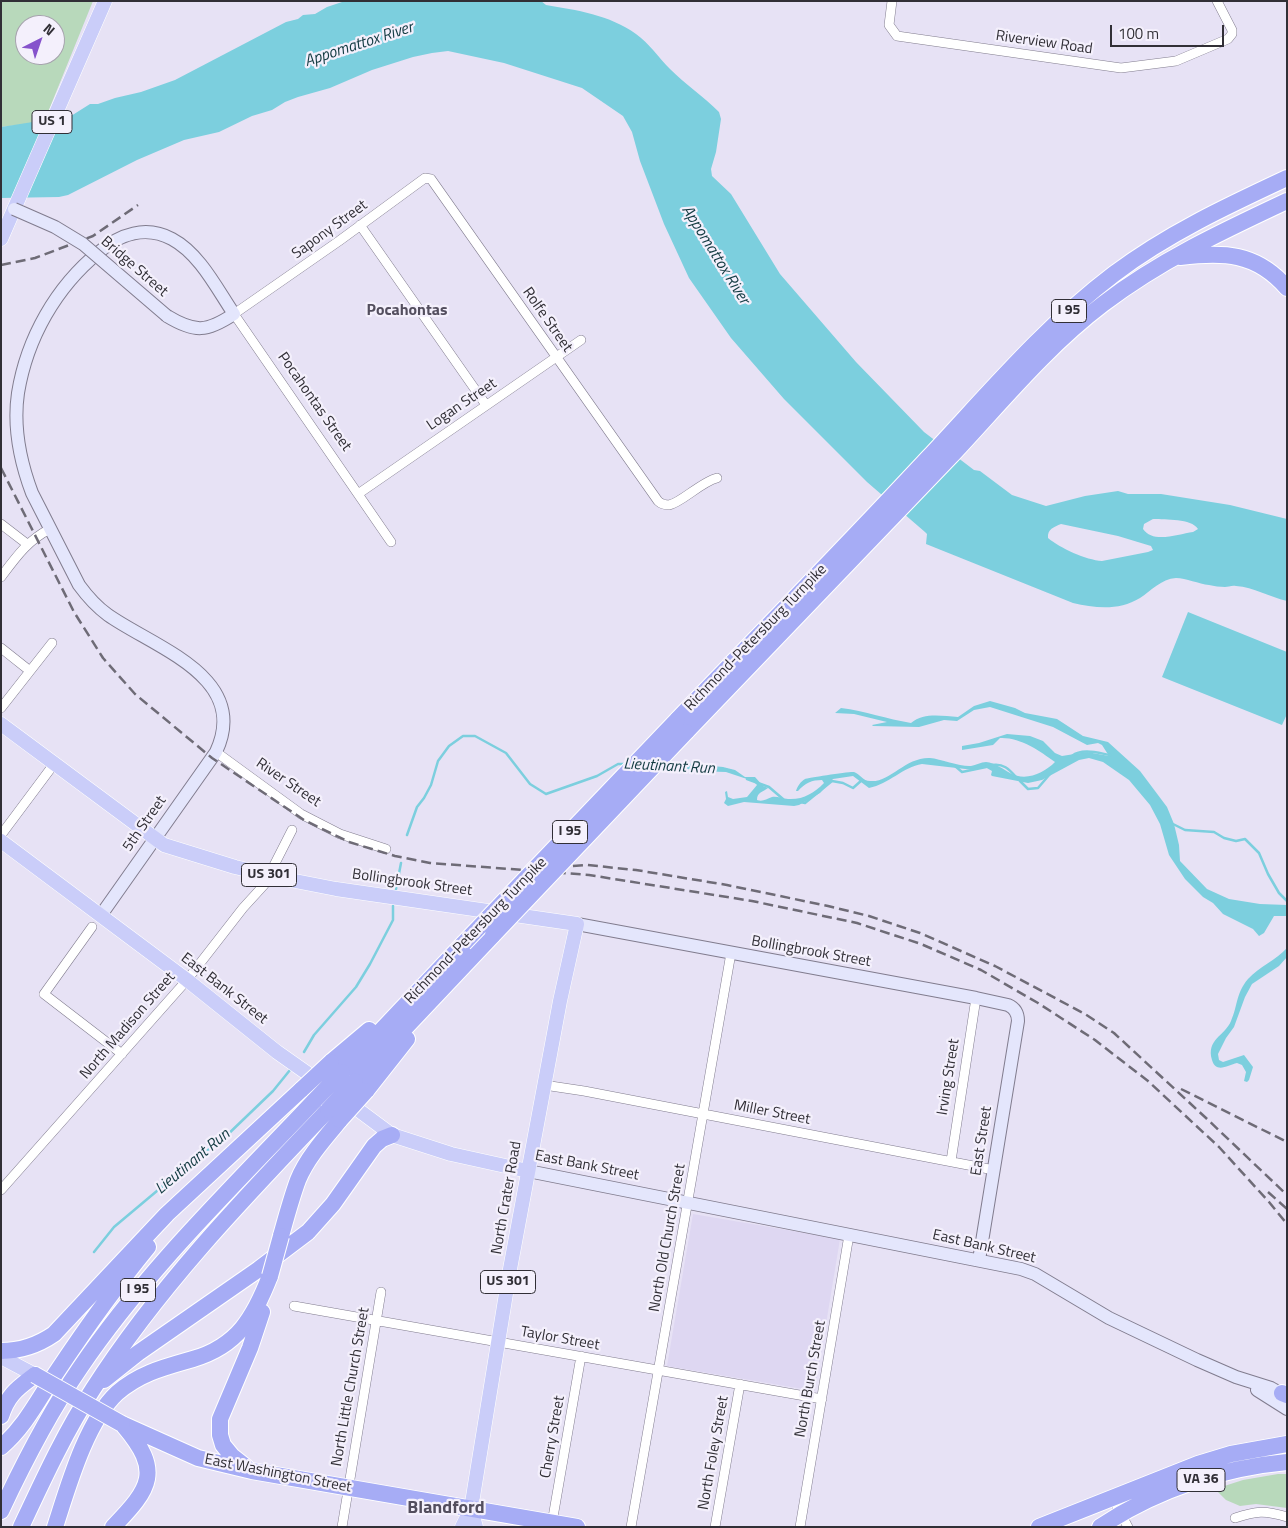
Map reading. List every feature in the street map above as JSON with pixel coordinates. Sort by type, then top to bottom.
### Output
[{"type":"highway","name":"Richmond-Petersburg Turnpike","points":[[349,1076],[430,979],[470,948],[493,935],[862,529],[1045,333],[1116,272],[1165,240],[1200,219],[1287,178]]},
{"type":"highway","name":"Richmond-Petersburg Turnpike","points":[[21,1527],[54,1458],[93,1389],[141,1320],[194,1253],[322,1105],[470,948],[682,726],[864,547],[975,431],[1043,356],[1070,331],[1124,289],[1172,258],[1287,201]]},
{"type":"highway","points":[[1172,258],[1220,254],[1240,257],[1250,260],[1269,271],[1287,288]]},
{"type":"highway","points":[[1,1351],[33,1346],[54,1334],[154,1227],[302,1089],[349,1076],[340,1120],[312,1155],[298,1180],[270,1276],[264,1305],[247,1355],[223,1410],[219,1428],[223,1445],[227,1451],[252,1471]]},
{"type":"highway","name":"Richmond-Petersburg Turnpike","points":[[1,1511],[38,1436],[79,1369],[138,1290],[164,1259],[322,1105]]},
{"type":"highway","points":[[93,1389],[138,1353],[297,1241],[333,1204],[374,1146],[392,1134]]},
{"type":"highway","points":[[1,1446],[26,1419],[78,1341],[139,1259],[226,1159]]},
{"type":"highway","points":[[55,1527],[84,1446],[93,1426],[110,1401],[131,1382],[144,1374],[158,1368],[201,1356],[216,1350],[229,1341],[241,1331],[254,1314],[270,1276]]},
{"type":"highway","points":[[3,1411],[15,1390],[35,1375]]},
{"type":"highway","name":"East Washington Street","points":[[35,1375],[122,1424],[198,1458],[252,1471],[577,1527]]},
{"type":"highway","points":[[113,1527],[139,1498],[147,1482],[148,1470],[145,1457],[140,1446],[122,1424]]},
{"type":"highway","name":"VA 36","points":[[1039,1527],[1198,1464],[1231,1454],[1287,1444]]},
{"type":"highway","name":"VA 36","points":[[1100,1527],[1124,1521],[1157,1496],[1216,1475],[1253,1466],[1287,1462]]},
{"type":"main road","name":"US 1","points":[[1,239],[104,3]]},
{"type":"main road","name":"Bollingbrook Street","points":[[1,724],[164,845],[235,867],[336,889],[577,924]]},
{"type":"main road","name":"East Bank Street","points":[[1,840],[186,980],[277,1052],[392,1134],[451,1154],[528,1171]]},
{"type":"main road","name":"North Crater Road","points":[[471,1509],[528,1171],[577,924]]},
{"type":"main road","name":"East Washington Street","points":[[1,1357],[35,1375]]},
{"type":"main road","name":"US 301","points":[[462,1527],[471,1509]]},
{"type":"main road","name":"US 301","points":[[471,1509],[476,1527]]},
{"type":"street","name":"Riverview Road","points":[[892,1],[889,25],[897,36],[1121,68],[1176,61],[1230,37],[1232,30],[1217,1]]},
{"type":"street","name":"Sapony Street","points":[[234,314],[425,178],[431,178],[438,189]]},
{"type":"street","name":"Rolfe Street","points":[[438,189],[658,501],[666,505],[674,503],[704,483],[717,478]]},
{"type":"street","name":"Bridge Street","points":[[14,209],[54,227],[83,244],[166,316],[179,324],[191,328],[205,328],[216,325],[234,314]]},
{"type":"street","points":[[360,225],[486,406]]},
{"type":"street","name":"Pocahontas Street","points":[[216,752],[223,734],[224,723],[222,709],[214,689],[198,672],[167,650],[106,613],[87,595],[72,572],[32,493],[26,477],[19,443],[17,411],[18,395],[26,359],[53,301],[72,276],[106,246],[120,237],[140,232],[161,235],[180,244],[199,263],[211,280],[390,542]]},
{"type":"street","name":"Logan Street","points":[[358,494],[582,340]]},
{"type":"street","points":[[1,524],[27,544]]},
{"type":"street","points":[[1,577],[27,544],[36,536],[50,529]]},
{"type":"street","points":[[1,708],[52,643]]},
{"type":"street","points":[[1,648],[30,671]]},
{"type":"street","name":"5th Street","points":[[101,915],[216,752]]},
{"type":"street","name":"River Street","points":[[216,752],[261,786],[312,820],[340,834],[386,849]]},
{"type":"street","points":[[1,835],[54,764]]},
{"type":"street","name":"North Madison Street","points":[[1,1190],[186,980],[270,875],[292,830]]},
{"type":"street","name":"Bollingbrook Street","points":[[577,924],[1008,1005],[1012,1007],[1018,1016],[1017,1027]]},
{"type":"street","points":[[92,927],[44,994],[122,1054]]},
{"type":"street","name":"North Old Church Street","points":[[630,1527],[731,953]]},
{"type":"street","name":"Irving Street","points":[[951,1161],[976,998]]},
{"type":"street","name":"East Street","points":[[979,1260],[1017,1027]]},
{"type":"street","name":"Miller Street","points":[[544,1085],[994,1170]]},
{"type":"street","name":"East Bank Street","points":[[528,1171],[1021,1269],[1035,1274],[1109,1318],[1197,1360],[1286,1398]]},
{"type":"street","name":"North Burch Street","points":[[800,1527],[849,1235]]},
{"type":"street","name":"North Little Church Street","points":[[342,1527],[381,1292]]},
{"type":"street","name":"Taylor Street","points":[[294,1306],[822,1399]]},
{"type":"street","name":"Cherry Street","points":[[552,1523],[580,1356]]},
{"type":"street","name":"North Foley Street","points":[[715,1527],[740,1384]]},
{"type":"street","points":[[1112,1497],[1124,1521]]},
{"type":"street","points":[[1235,1518],[1265,1511],[1287,1517]]},
{"type":"shaded area","points":[[693,1214],[840,1239],[815,1391],[667,1366]]},
{"type":"green space","points":[[1,1],[93,1],[44,122],[1,127]]},
{"type":"green space","points":[[1287,1474],[1287,1508],[1256,1504],[1240,1506],[1226,1500],[1215,1489],[1243,1480]]},
{"type":"water","name":"Appomattox River","points":[[345,1],[541,1],[546,5],[581,11],[604,18],[636,34],[676,75],[719,112],[721,119],[716,152],[711,169],[712,176],[731,194],[780,274],[856,362],[924,432],[974,470],[980,471],[1012,495],[1046,506],[1085,496],[1118,491],[1128,494],[1161,494],[1230,505],[1287,519],[1287,601],[1243,587],[1217,586],[1176,578],[1161,583],[1140,598],[1124,605],[1115,607],[1090,606],[1073,603],[926,544],[927,534],[867,482],[784,399],[731,338],[689,278],[664,224],[640,161],[632,132],[623,116],[582,88],[504,63],[448,51],[413,57],[372,70],[330,88],[285,102],[272,110],[252,116],[219,132],[184,140],[137,160],[68,195],[59,197],[1,198],[1,127],[71,116],[90,104],[98,104],[141,92],[175,80],[286,22],[298,19],[303,15],[315,14],[327,7]],"holes":[[[1153,519],[1184,521],[1195,525],[1198,529],[1193,532],[1173,536],[1153,536],[1147,534],[1143,529],[1144,524]],[[1061,524],[1118,536],[1151,546],[1153,550],[1102,561],[1088,558],[1066,549],[1048,538],[1050,530]]]},
{"type":"water","points":[[1188,612],[1287,652],[1287,714],[1282,725],[1162,677]]},
{"type":"water","points":[[990,701],[1025,713],[1057,719],[1083,736],[1108,742],[1140,771],[1167,807],[1174,824],[1179,845],[1180,861],[1207,889],[1229,899],[1260,904],[1287,905],[1287,916],[1274,916],[1264,933],[1259,936],[1253,929],[1223,914],[1185,879],[1169,855],[1160,824],[1150,805],[1129,780],[1103,762],[1089,758],[1079,760],[1042,780],[1028,783],[992,776],[992,771],[985,767],[974,770],[922,764],[909,768],[883,783],[869,788],[853,776],[833,779],[820,793],[794,806],[744,802],[728,806],[724,803],[726,799],[725,792],[727,791],[728,797],[733,799],[747,797],[757,785],[753,781],[726,772],[695,771],[678,766],[682,763],[723,767],[735,770],[745,777],[755,777],[763,786],[768,788],[758,795],[757,800],[761,801],[772,797],[793,799],[808,795],[824,783],[822,780],[809,782],[796,791],[799,784],[805,779],[813,777],[854,772],[868,781],[877,781],[913,761],[921,759],[930,758],[967,766],[986,762],[1022,777],[1040,773],[1055,762],[1022,742],[1007,738],[1000,738],[993,745],[962,750],[962,746],[1007,734],[1030,736],[1043,741],[1055,753],[1062,756],[1087,752],[1109,756],[1102,745],[1098,743],[1087,745],[1053,727],[990,707],[974,710],[957,721],[944,720],[919,727],[873,726],[887,722],[854,714],[835,713],[841,708],[911,723],[927,716],[958,717],[974,706]]},
{"type":"water","points":[[1287,948],[1287,957],[1279,966],[1252,984],[1234,1027],[1218,1054],[1219,1060],[1223,1062],[1244,1055],[1253,1067],[1247,1082],[1244,1081],[1246,1072],[1242,1065],[1237,1063],[1226,1067],[1216,1067],[1212,1060],[1212,1047],[1231,1021],[1244,984],[1257,971]]},
{"type":"waterway","name":"Lieutinant Run","points":[[407,835],[417,807],[431,785],[438,761],[449,746],[463,736],[475,736],[506,753],[530,784],[546,794],[597,776],[618,764],[626,764]]},
{"type":"waterway","name":"Lieutinant Run","points":[[1072,756],[1080,752],[1110,755]]},
{"type":"waterway","name":"Lieutinant Run","points":[[664,765],[681,766]]},
{"type":"waterway","name":"Lieutinant Run","points":[[992,765],[1006,767],[1016,777]]},
{"type":"waterway","name":"Lieutinant Run","points":[[955,766],[962,772],[986,767]]},
{"type":"waterway","name":"Lieutinant Run","points":[[1020,781],[1028,789],[1038,788],[1050,774]]},
{"type":"waterway","name":"Lieutinant Run","points":[[747,779],[769,787],[783,799]]},
{"type":"waterway","name":"Lieutinant Run","points":[[800,802],[805,803],[832,781],[843,783],[853,788],[862,780]]},
{"type":"waterway","name":"Lieutinant Run","points":[[1173,824],[1185,830],[1214,832],[1224,838],[1236,841],[1245,839],[1259,853],[1279,893],[1287,901]]},
{"type":"waterway","name":"Lieutinant Run","points":[[396,889],[401,863]]},
{"type":"waterway","name":"Lieutinant Run","points":[[304,1052],[314,1035],[356,987],[393,920],[393,906]]},
{"type":"waterway","name":"Lieutinant Run","points":[[94,1252],[114,1227],[195,1159],[222,1140],[273,1091],[290,1070]]},
{"type":"railway","points":[[1,265],[35,258],[93,236],[138,205]]},
{"type":"railway","points":[[1,468],[74,612],[103,658],[135,694],[212,758],[304,820],[349,842],[395,856],[430,863],[589,875],[752,901],[857,923],[921,944],[981,970],[1038,1003],[1095,1040],[1148,1081],[1219,1147],[1287,1224]]},
{"type":"railway","points":[[558,867],[587,865],[636,870],[727,885],[828,906],[869,916],[920,933],[995,966],[1085,1014],[1114,1033],[1287,1195]]},
{"type":"railway","points":[[1181,1089],[1287,1142]]},
{"type":"railway","points":[[1268,1192],[1287,1209]]},
{"type":"district","name":"Pocahontas","points":[[407,311]]},
{"type":"district","name":"Blandford","points":[[446,1509]]}]
